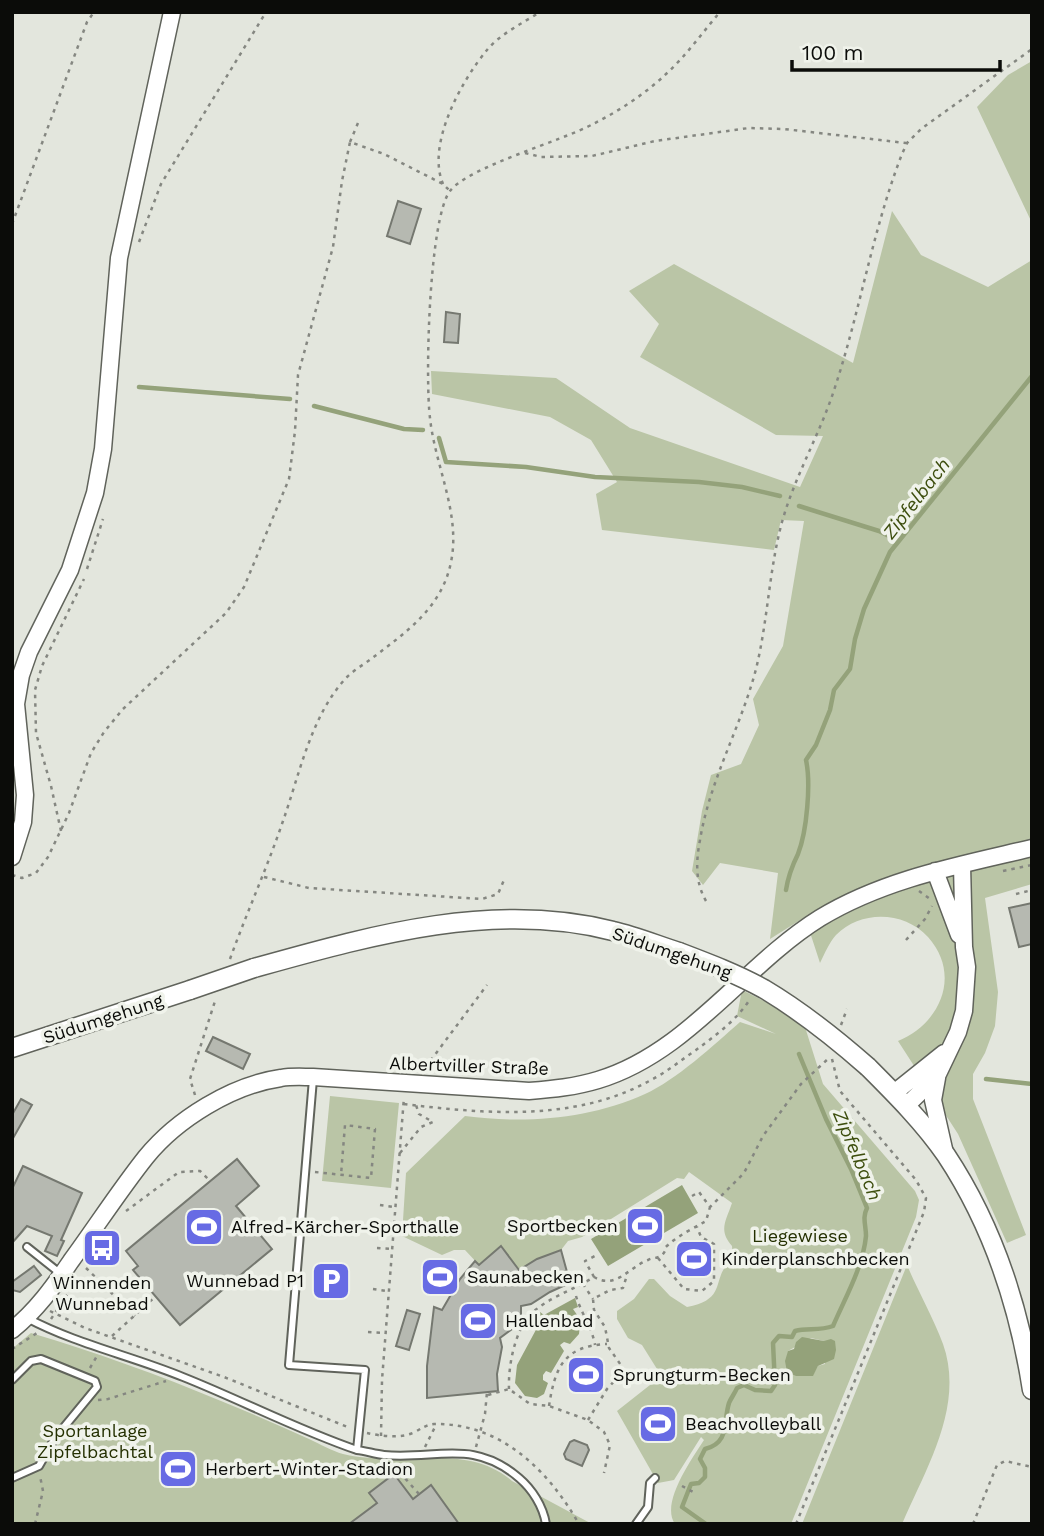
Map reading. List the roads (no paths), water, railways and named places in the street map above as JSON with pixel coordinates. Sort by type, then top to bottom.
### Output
[{"type":"main road","name":"Südumgehung","points":[[12,1048],[254,968],[356,939],[410,929],[480,920],[547,921],[611,930],[679,952],[726,970],[762,988],[831,1035],[900,1099],[945,1154],[994,1245],[1011,1292],[1026,1350],[1032,1390]]},
{"type":"street","points":[[12,857],[23,822],[25,795],[16,704],[21,675],[29,652],[70,570],[95,493],[103,449],[119,258],[172,12]]},
{"type":"street","name":"Albertviller Straße","points":[[12,1330],[27,1318],[62,1275],[147,1155],[200,1111],[249,1087],[281,1078],[313,1077],[529,1091],[563,1088],[599,1080],[662,1048],[701,1018],[780,947],[840,907],[896,883],[935,871],[1032,848]]},
{"type":"street","points":[[945,1154],[935,1119],[933,1100],[937,1076],[958,1032],[964,1012],[967,967],[962,865]]},
{"type":"street","points":[[935,871],[964,947]]},
{"type":"street","points":[[900,1099],[951,1047]]},
{"type":"street","points":[[900,1099],[937,1076]]},
{"type":"lane","points":[[313,1077],[289,1365],[365,1370],[357,1450]]},
{"type":"lane","points":[[27,1247],[62,1275]]},
{"type":"lane","points":[[27,1318],[45,1327],[182,1376],[357,1450],[385,1455],[449,1452],[474,1454],[496,1461],[523,1482],[541,1507],[546,1524]]},
{"type":"lane","points":[[12,1380],[31,1362],[41,1359],[95,1381],[97,1387],[55,1438],[38,1466],[12,1478]]},
{"type":"lane","points":[[636,1524],[648,1507],[650,1483],[655,1478]]},
{"type":"waterway","name":"Zipfelbach","points":[[786,890],[806,820],[806,760],[816,745],[830,710],[834,690],[850,669],[864,609],[890,552],[1032,376]]},
{"type":"waterway","points":[[139,387],[290,399]]},
{"type":"waterway","points":[[314,406],[404,429],[423,430]]},
{"type":"waterway","points":[[439,438],[446,462],[526,467],[595,477],[699,482],[742,487],[780,496]]},
{"type":"waterway","points":[[799,506],[879,531],[897,540]]},
{"type":"waterway","name":"Zipfelbach","points":[[706,1524],[682,1507],[691,1484],[699,1483],[705,1477],[705,1468],[700,1459],[705,1449],[713,1446],[722,1437],[729,1403],[737,1388],[744,1385],[755,1390],[771,1391],[775,1385],[773,1343],[779,1336],[792,1337],[795,1331],[833,1326],[853,1282],[864,1248],[864,1218],[867,1208],[799,1054]]},
{"type":"waterway","points":[[986,1079],[1032,1084]]},
{"type":"place","name":"Sportbecken","points":[[645,1226]]},
{"type":"place","name":"Alfred-Kärcher-Sporthalle","points":[[204,1227]]},
{"type":"place","name":"Winnenden Wunnebad","points":[[102,1248]]},
{"type":"place","name":"Kinderplanschbecken","points":[[694,1259]]},
{"type":"place","name":"Saunabecken","points":[[440,1277]]},
{"type":"place","name":"Wunnebad P1","points":[[331,1281]]},
{"type":"place","name":"Hallenbad","points":[[478,1321]]},
{"type":"place","name":"Sprungturm-Becken","points":[[586,1375]]},
{"type":"place","name":"Beachvolleyball","points":[[658,1424]]},
{"type":"place","name":"Herbert-Winter-Stadion","points":[[178,1469]]},
{"type":"park label","name":"Liegewiese","points":[[800,1236]]},
{"type":"park label","name":"Sportanlage Zipfelbachtal","points":[[95,1441]]}]
